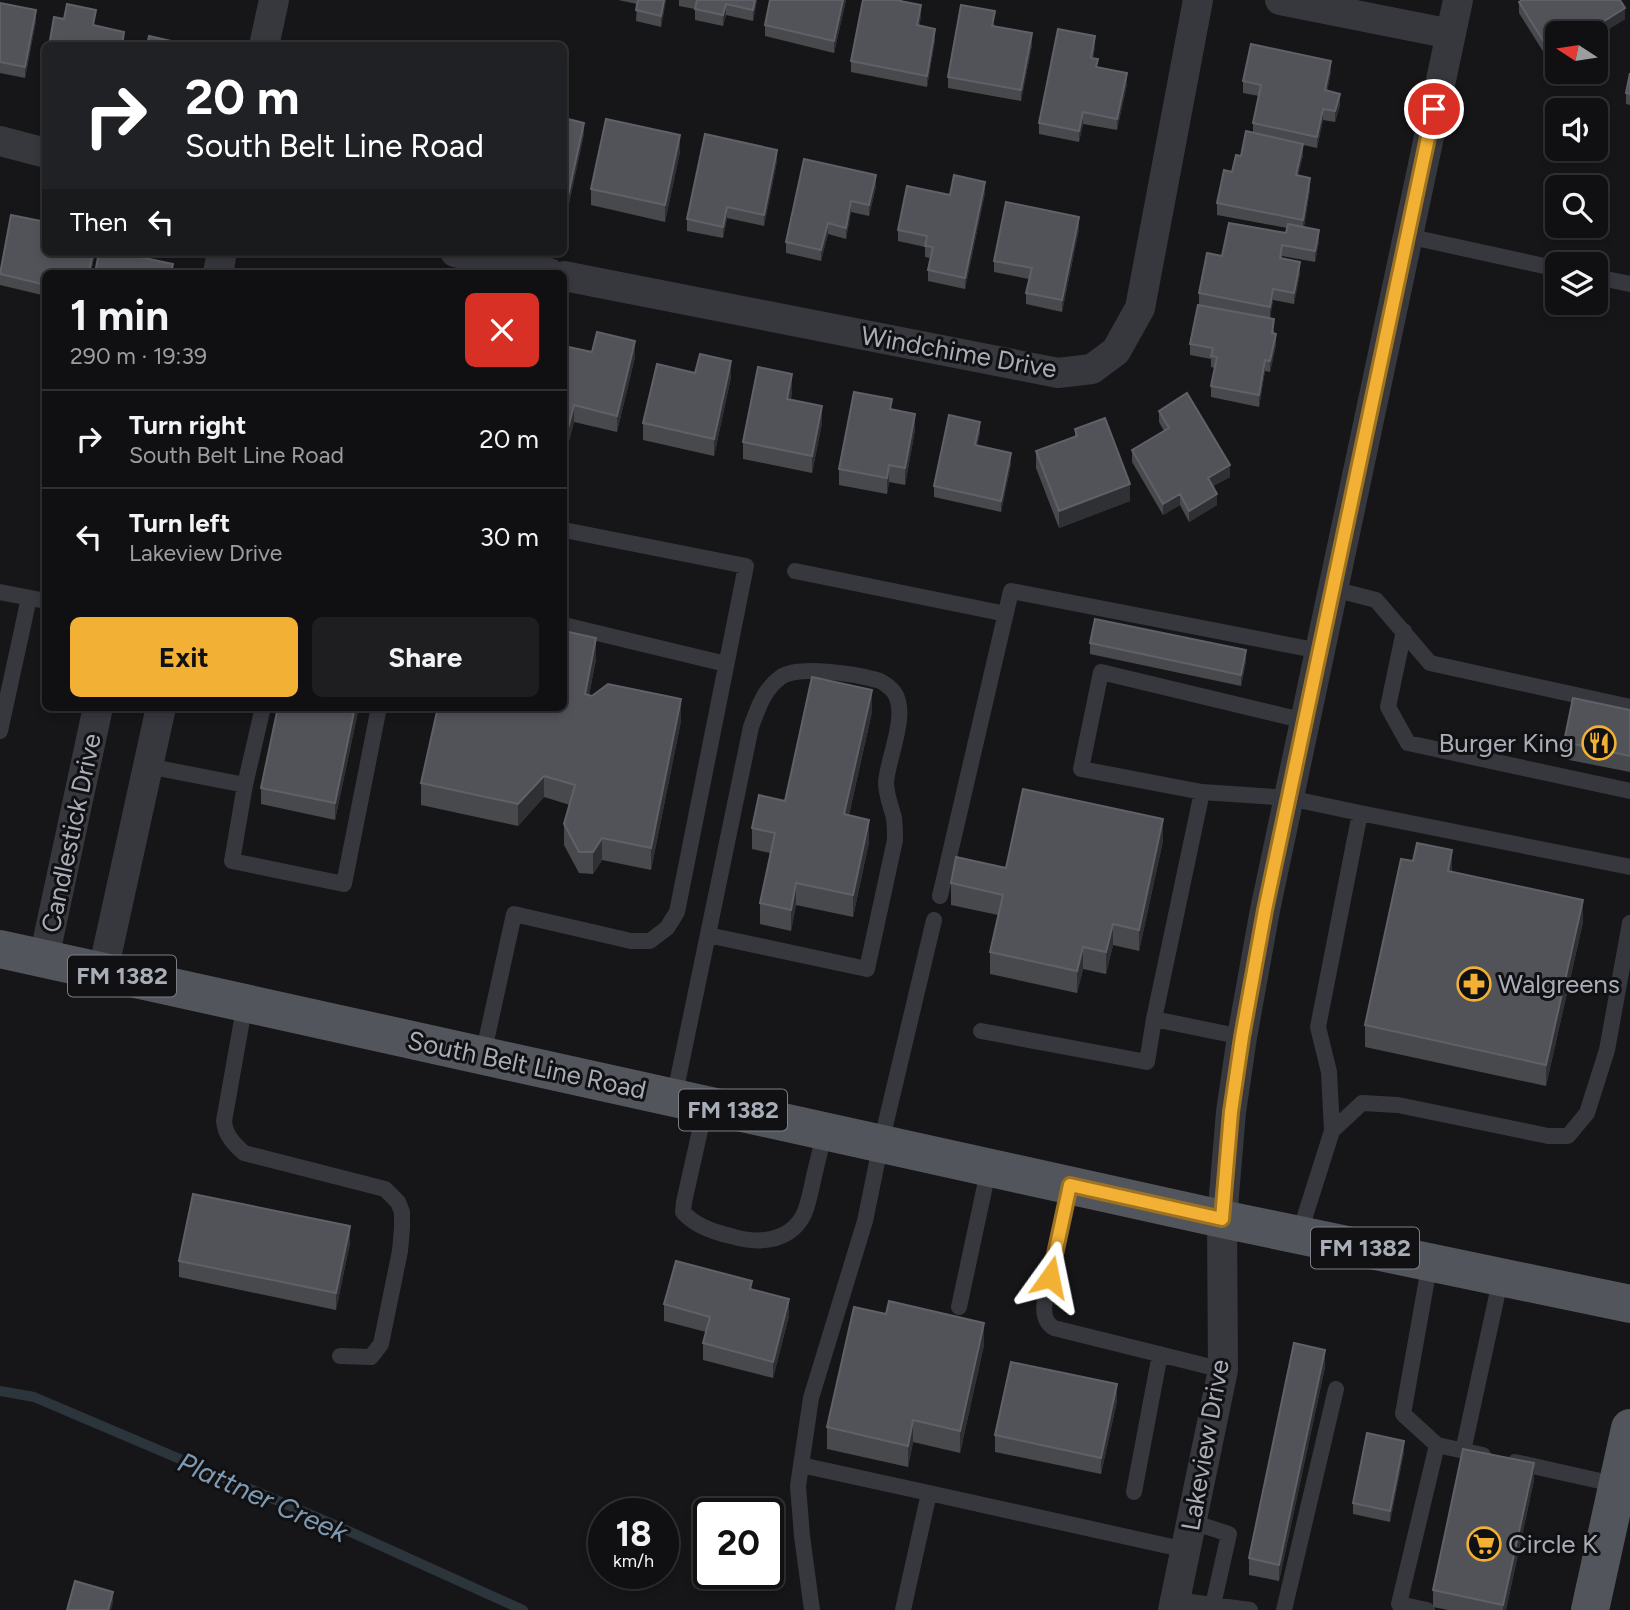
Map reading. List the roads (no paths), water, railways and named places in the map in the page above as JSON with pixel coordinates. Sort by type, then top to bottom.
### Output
[{"type":"main road","name":"South Belt Line Road","points":[[0,949],[1222,1219],[1630,1304]]},
{"type":"main road","points":[[1590,1610],[1630,1428]]},
{"type":"street","points":[[265,42],[274,0]]},
{"type":"street","name":"Windchime Drive","points":[[567,277],[1059,373],[1092,369],[1116,351],[1140,308],[1198,0]]},
{"type":"street","points":[[1280,0],[1451,34]]},
{"type":"street","name":"Lakeview Drive","points":[[1174,1605],[1223,1370],[1222,1219],[1231,1112],[1242,1037],[1265,910],[1458,0]]},
{"type":"street","points":[[0,141],[42,152]]},
{"type":"street","points":[[473,256],[536,270]]},
{"type":"street","name":"Candlestick Drive","points":[[44,958],[97,711]]},
{"type":"street","points":[[103,971],[159,711]]},
{"type":"lane","points":[[1408,236],[1545,266]]},
{"type":"lane","points":[[1608,280],[1630,285]]},
{"type":"lane","points":[[483,1055],[514,914],[631,941],[650,941],[667,928],[677,912],[746,566],[567,531]]},
{"type":"lane","points":[[795,570],[1006,614]]},
{"type":"lane","points":[[1333,589],[1376,600],[1430,663],[1630,707]]},
{"type":"lane","points":[[940,895],[1011,591],[1320,652]]},
{"type":"lane","points":[[0,592],[37,600],[0,731]]},
{"type":"lane","points":[[567,626],[726,664]]},
{"type":"lane","points":[[1404,631],[1388,707],[1408,743],[1630,791]]},
{"type":"lane","points":[[708,935],[867,969],[895,840],[894,819],[888,803],[886,781],[900,712],[894,692],[880,681],[824,671],[800,671],[784,675],[771,685],[760,702],[751,727],[708,935],[690,1101],[683,1212],[689,1219],[704,1227],[741,1239],[762,1241],[781,1237],[794,1228],[804,1216],[825,1131]]},
{"type":"lane","points":[[1305,721],[1101,672],[1081,769],[1202,792],[1289,798],[1630,867]]},
{"type":"lane","points":[[262,711],[245,785],[232,861],[344,884],[378,711]]},
{"type":"lane","points":[[147,766],[245,785]]},
{"type":"lane","points":[[981,1031],[1147,1062],[1202,792]]},
{"type":"lane","points":[[1299,1234],[1332,1131],[1329,1072],[1318,1027],[1360,813]]},
{"type":"lane","points":[[812,1610],[798,1486],[811,1398],[864,1221],[934,920]]},
{"type":"lane","points":[[1332,1131],[1362,1103],[1398,1105],[1548,1136],[1567,1136],[1587,1113],[1607,1050],[1630,923]]},
{"type":"lane","points":[[244,1003],[224,1121],[224,1129],[230,1139],[244,1153],[384,1189],[398,1202],[402,1212],[400,1251],[381,1344],[371,1357],[340,1356]]},
{"type":"lane","points":[[1154,1018],[1242,1037]]},
{"type":"lane","points":[[959,1307],[989,1167]]},
{"type":"lane","points":[[1070,1185],[1045,1300],[1044,1310],[1048,1325],[1223,1370]]},
{"type":"lane","points":[[1430,1262],[1402,1415],[1437,1445],[1618,1485]]},
{"type":"lane","points":[[1463,1451],[1501,1278]]},
{"type":"lane","points":[[1134,1492],[1160,1354]]},
{"type":"lane","points":[[1284,1610],[1336,1389]]},
{"type":"lane","points":[[1427,1610],[1399,1604],[1437,1445]]},
{"type":"lane","points":[[801,1465],[929,1493],[1189,1536],[1229,1534],[1213,1605]]},
{"type":"lane","points":[[903,1610],[929,1493]]},
{"type":"lane","points":[[1174,1605],[1213,1605],[1250,1610]]},
{"type":"waterway","name":"Plattner Creek","points":[[0,1391],[34,1397],[335,1525],[523,1610]]},
{"type":"place","name":"Burger King","points":[[1599,743]]},
{"type":"place","name":"Walgreens","points":[[1474,984]]},
{"type":"place","name":"Circle K","points":[[1484,1544]]}]
